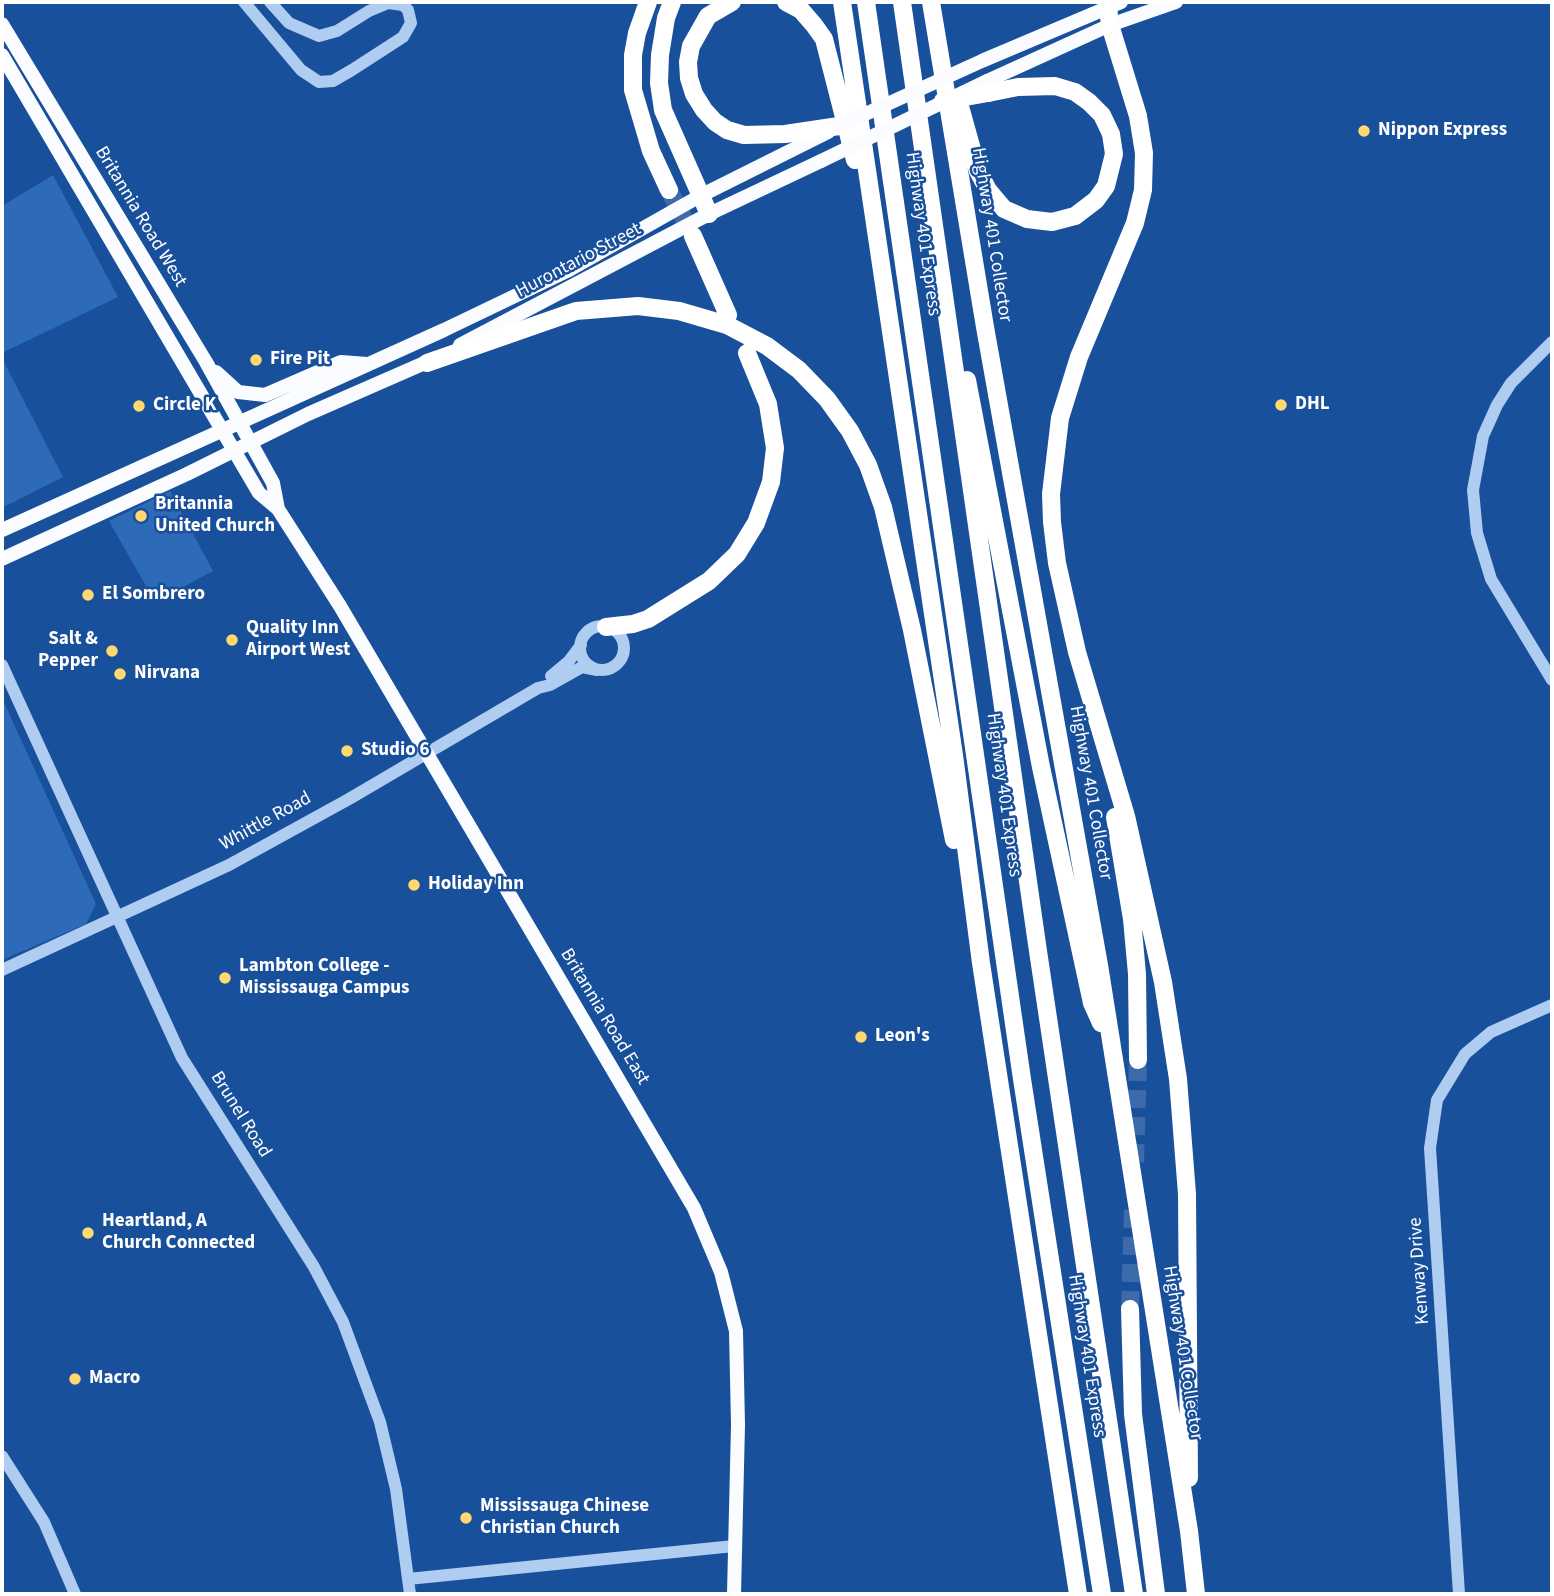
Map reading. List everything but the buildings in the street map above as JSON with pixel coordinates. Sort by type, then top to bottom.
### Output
[{"type":"highway","points":[[648,2],[637,33],[633,55],[633,90],[651,151],[669,190]]},
{"type":"highway","points":[[671,2],[660,55],[659,83],[663,110],[709,214]]},
{"type":"highway","points":[[732,2],[708,16],[691,46],[689,78],[694,94],[704,110],[727,130],[744,135],[816,133],[839,127]]},
{"type":"highway","points":[[786,2],[801,10],[824,39],[860,181],[871,198]]},
{"type":"highway","points":[[842,2],[954,755],[981,963],[1078,1594]]},
{"type":"highway","name":"Highway 401 Express","points":[[866,2],[1022,1079],[1102,1594]]},
{"type":"highway","name":"Highway 401 Express","points":[[902,2],[1038,951],[1134,1594]]},
{"type":"highway","points":[[933,2],[944,26],[971,150],[978,172],[995,200],[1015,215],[1040,222],[1052,222],[1075,216],[1096,200],[1106,187],[1114,154],[1111,134],[1102,115],[1074,92],[1055,86],[988,87],[943,101]]},
{"type":"highway","name":"Highway 401 Collector","points":[[933,2],[985,327],[1080,857],[1189,1531],[1196,1594]]},
{"type":"highway","points":[[1115,4],[1110,26],[1138,117],[1144,153],[1143,190],[1135,223],[1079,357],[1060,418],[1051,494],[1057,563],[1077,652],[1126,816],[1163,982],[1178,1079],[1187,1194],[1189,1531]]},
{"type":"highway","points":[[928,185],[1041,767],[1092,1003],[1111,1046]]},
{"type":"highway","points":[[693,236],[728,315]]},
{"type":"highway","points":[[427,363],[576,311],[618,307],[662,308],[710,319],[749,335],[791,364],[827,399],[845,422],[860,449],[883,507],[901,580],[981,963]]},
{"type":"highway","points":[[606,627],[633,624],[648,619],[709,581],[737,554],[757,523],[771,482],[775,448],[768,404],[747,353]]},
{"type":"highway","points":[[1099,731],[1132,919],[1137,974],[1138,1060]]},
{"type":"highway","points":[[1130,1309],[1133,1414],[1156,1594]]},
{"type":"main road","points":[[988,87],[1110,26],[1176,2]]},
{"type":"main road","points":[[839,127],[984,60],[1115,4]]},
{"type":"main road","name":"Britannia Road West","points":[[2,24],[206,362],[244,432]]},
{"type":"main road","name":"Britannia Road West","points":[[2,55],[228,440]]},
{"type":"main road","name":"Hurontario Street","points":[[2,530],[244,432],[427,363],[709,214],[943,101]]},
{"type":"main road","name":"Hurontario Street","points":[[2,559],[369,364],[569,270],[816,133]]},
{"type":"main road","points":[[206,362],[239,392],[253,395],[265,395],[341,362],[369,364]]},
{"type":"main road","name":"Britannia Road East","points":[[244,432],[273,483],[278,509]]},
{"type":"main road","name":"Britannia Road East","points":[[228,440],[259,493],[278,509],[340,606],[694,1208],[721,1272],[736,1331],[738,1366],[734,1594]]},
{"type":"street","points":[[244,2],[308,76],[319,82],[341,77],[402,37],[409,29],[411,19],[403,5],[388,3],[325,36],[312,35],[289,23],[270,2]]},
{"type":"street","points":[[274,36],[289,23]]},
{"type":"street","points":[[1552,342],[1511,383],[1497,405],[1483,436],[1473,490],[1477,533],[1490,579],[1552,680]]},
{"type":"street","points":[[606,627],[613,629],[621,638],[624,653],[616,666],[597,670],[583,660],[580,645],[591,629],[606,627]]},
{"type":"street","name":"Whittle Road","points":[[2,970],[117,918],[275,841],[538,688],[569,661],[580,645]]},
{"type":"street","name":"Brunel Road","points":[[2,665],[182,1058],[314,1267],[343,1322],[380,1422],[397,1489],[410,1594]]},
{"type":"street","name":"Whittle Road","points":[[538,688],[550,685],[582,667],[597,670]]},
{"type":"street","name":"Kenway Drive","points":[[1459,1594],[1430,1148],[1437,1100],[1465,1054],[1491,1032],[1552,1004]]},
{"type":"street","points":[[2,1456],[44,1522],[75,1594]]},
{"type":"street","points":[[408,1579],[734,1546]]},
{"type":"shaded area","points":[[53,175],[118,297],[2,353],[2,206]]},
{"type":"shaded area","points":[[2,358],[63,477],[2,508]]},
{"type":"shaded area","points":[[170,491],[213,571],[155,602],[109,521]]},
{"type":"shaded area","points":[[2,698],[96,904],[86,924],[2,960]]},
{"type":"tunnel","points":[[669,190],[693,236]]},
{"type":"tunnel","points":[[1135,1162],[1138,1060]]},
{"type":"tunnel","points":[[1130,1309],[1133,1207]]},
{"type":"place","name":"Nippon Express","points":[[1364,131]]},
{"type":"place","name":"Fire Pit","points":[[256,360]]},
{"type":"place","name":"DHL","points":[[1281,405]]},
{"type":"place","name":"Circle K","points":[[139,406]]},
{"type":"place","name":"Britannia United Church","points":[[141,516]]},
{"type":"place","name":"El Sombrero","points":[[88,595]]},
{"type":"place","name":"Quality Inn Airport West","points":[[232,640]]},
{"type":"place","name":"Salt & Pepper","points":[[112,651]]},
{"type":"place","name":"Nirvana","points":[[120,674]]},
{"type":"place","name":"Studio 6","points":[[347,751]]},
{"type":"place","name":"Holiday Inn","points":[[414,885]]},
{"type":"place","name":"Lambton College - Mississauga Campus","points":[[225,978]]},
{"type":"place","name":"Leon's","points":[[861,1037]]},
{"type":"place","name":"Heartland, A Church Connected","points":[[88,1233]]},
{"type":"place","name":"Macro","points":[[75,1379]]},
{"type":"place","name":"Mississauga Chinese Christian Church","points":[[466,1518]]}]
